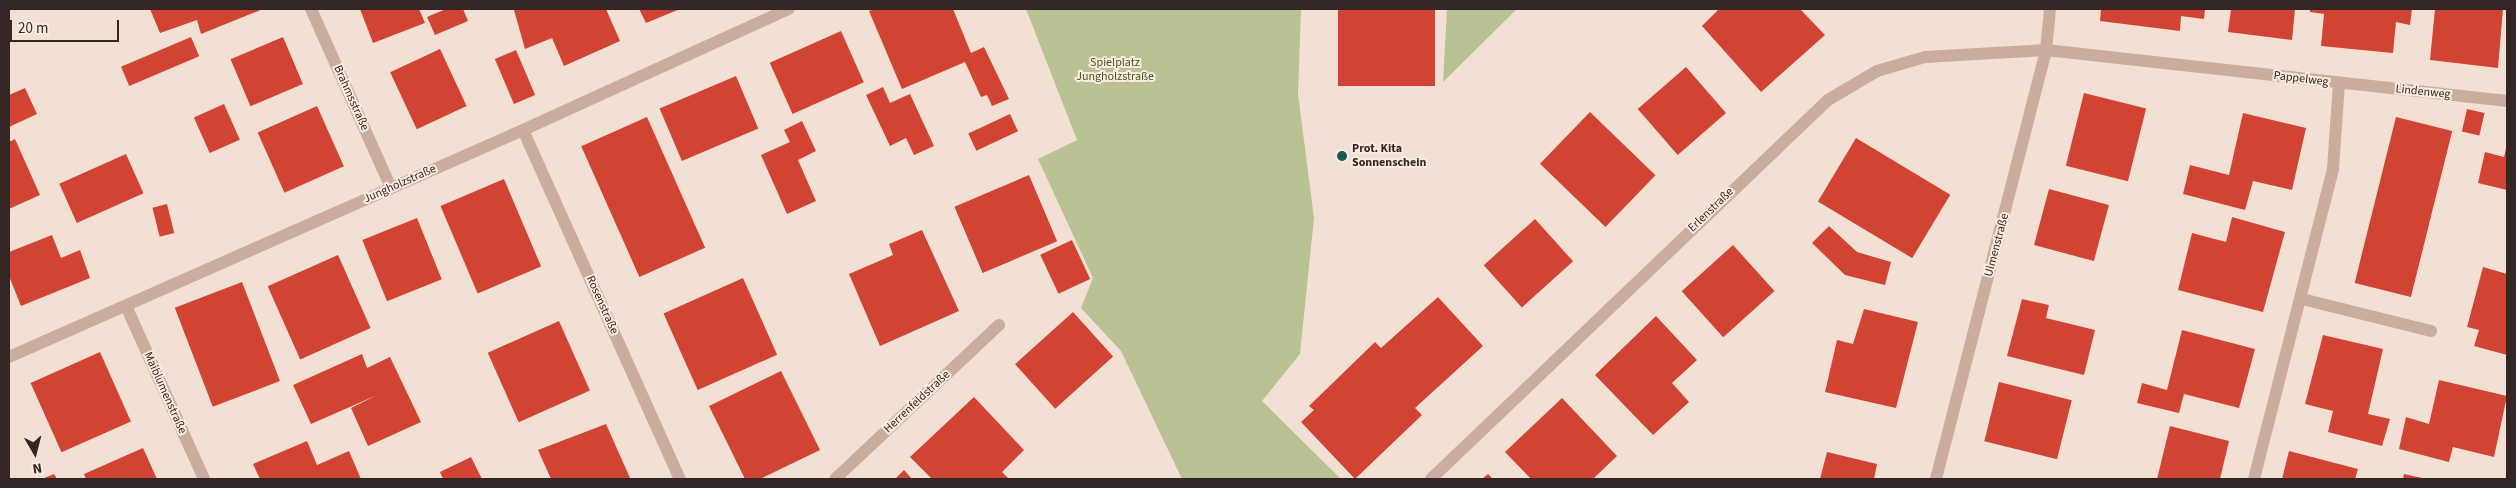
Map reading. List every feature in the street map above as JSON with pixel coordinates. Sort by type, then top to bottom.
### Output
[{"type":"street","name":"Brahmsstraße","points":[[311,9],[391,188]]},
{"type":"street","name":"Jungholzstraße","points":[[9,357],[523,130],[766,13],[789,9]]},
{"type":"street","name":"Ulmenstraße","points":[[1936,479],[2046,50],[2050,9]]},
{"type":"street","name":"Pappelweg","points":[[2046,50],[2339,84],[2333,169],[2302,299],[2254,479]]},
{"type":"street","name":"Erlenstraße","points":[[1431,479],[1828,100],[1877,71],[1926,57],[2046,50]]},
{"type":"street","name":"Lindenweg","points":[[2339,84],[2507,101]]},
{"type":"street","name":"Rosenstraße","points":[[523,130],[680,479]]},
{"type":"street","points":[[2302,299],[2431,331]]},
{"type":"street","name":"Maiblumenstraße","points":[[126,306],[204,479]]},
{"type":"street","name":"Herrenfeldstraße","points":[[835,479],[1000,325]]},
{"type":"green space","name":"Spielplatz Jungholzstraße","points":[[1026,9],[1301,9],[1298,94],[1314,218],[1300,354],[1262,401],[1341,479],[1182,479],[1121,351],[1081,308],[1093,278],[1038,159],[1077,140]]},
{"type":"green space","points":[[1447,9],[1517,9],[1443,82]]},
{"type":"building","points":[[150,9],[263,9],[201,34],[197,20],[160,33]]},
{"type":"building","points":[[360,9],[419,9],[425,23],[373,43]]},
{"type":"building","points":[[446,9],[463,9],[468,21],[435,35],[427,17]]},
{"type":"building","points":[[606,9],[620,41],[564,66],[552,38],[525,49],[514,10]]},
{"type":"building","points":[[639,9],[680,9],[646,23]]},
{"type":"building","points":[[875,9],[953,9],[971,53],[984,47],[1009,99],[992,106],[987,95],[981,97],[965,62],[902,89],[869,11]]},
{"type":"building","points":[[1338,9],[1435,9],[1435,86],[1338,86]]},
{"type":"building","points":[[1719,9],[1800,9],[1825,35],[1761,92],[1702,26]]},
{"type":"building","points":[[2101,9],[2205,9],[2204,19],[2181,16],[2180,31],[2100,21]]},
{"type":"building","points":[[2231,9],[2295,9],[2292,40],[2228,32]]},
{"type":"building","points":[[2310,9],[2412,9],[2410,25],[2396,22],[2393,53],[2321,46],[2324,14],[2310,12]]},
{"type":"building","points":[[2435,9],[2503,9],[2498,68],[2430,60]]},
{"type":"building","points":[[841,31],[864,82],[793,114],[770,63]]},
{"type":"building","points":[[191,37],[199,56],[129,86],[121,67]]},
{"type":"building","points":[[283,37],[303,84],[250,106],[231,59]]},
{"type":"building","points":[[440,49],[467,106],[417,129],[390,72]]},
{"type":"building","points":[[516,50],[535,95],[514,104],[495,59]]},
{"type":"building","points":[[1686,67],[1726,113],[1678,155],[1638,109]]},
{"type":"building","points":[[736,76],[758,128],[682,161],[660,108]]},
{"type":"building","points":[[883,87],[890,103],[910,94],[934,146],[914,155],[906,138],[890,146],[866,95]]},
{"type":"building","points":[[25,88],[37,114],[9,127],[9,95]]},
{"type":"building","points":[[2084,93],[2146,108],[2128,181],[2066,166]]},
{"type":"building","points":[[224,104],[240,140],[210,153],[194,117]]},
{"type":"building","points":[[317,106],[344,166],[284,193],[258,132]]},
{"type":"building","points":[[2467,109],[2485,113],[2479,135],[2462,131]]},
{"type":"building","points":[[1590,112],[1655,175],[1605,227],[1540,164]]},
{"type":"building","points":[[2243,113],[2306,128],[2292,190],[2253,181],[2245,210],[2183,194],[2190,165],[2229,175]]},
{"type":"building","points":[[1010,114],[1018,131],[976,151],[968,133]]},
{"type":"building","points":[[647,117],[705,248],[639,277],[581,146]]},
{"type":"building","points":[[2396,117],[2452,131],[2411,297],[2355,283]]},
{"type":"building","points":[[802,121],[816,151],[798,160],[816,201],[787,214],[761,155],[790,142],[784,130]]},
{"type":"building","points":[[1856,138],[1950,195],[1912,258],[1818,201]]},
{"type":"building","points":[[15,139],[40,195],[9,209],[9,142]]},
{"type":"building","points":[[2507,144],[2507,190],[2478,183],[2485,152],[2504,157]]},
{"type":"building","points":[[126,154],[143,193],[77,223],[59,184]]},
{"type":"building","points":[[1029,175],[1057,241],[983,273],[954,207]]},
{"type":"building","points":[[504,179],[541,266],[478,293],[440,206]]},
{"type":"building","points":[[2049,189],[2109,205],[2094,261],[2034,245]]},
{"type":"building","points":[[167,204],[174,233],[160,237],[152,208]]},
{"type":"building","points":[[2232,217],[2285,232],[2263,312],[2178,290],[2192,233],[2226,242]]},
{"type":"building","points":[[417,218],[442,279],[387,301],[362,240]]},
{"type":"building","points":[[1535,219],[1573,261],[1522,308],[1484,265]]},
{"type":"building","points":[[1829,226],[1857,252],[1891,262],[1885,285],[1845,275],[1812,243]]},
{"type":"building","points":[[922,230],[959,311],[880,346],[849,274],[893,255],[889,244]]},
{"type":"building","points":[[52,235],[61,258],[80,250],[90,278],[21,306],[9,276],[9,252]]},
{"type":"building","points":[[1072,240],[1090,279],[1058,294],[1040,255]]},
{"type":"building","points":[[1733,245],[1774,291],[1723,337],[1682,291]]},
{"type":"building","points":[[338,255],[371,328],[300,359],[268,286]]},
{"type":"building","points":[[2483,267],[2507,274],[2507,355],[2474,346],[2479,330],[2467,327]]},
{"type":"building","points":[[743,278],[777,355],[698,390],[664,313]]},
{"type":"building","points":[[242,282],[280,381],[213,407],[175,308]]},
{"type":"building","points":[[1438,297],[1483,346],[1415,408],[1422,415],[1355,479],[1301,422],[1314,410],[1309,406],[1375,342],[1381,348]]},
{"type":"building","points":[[2022,299],[2049,305],[2046,318],[2095,330],[2084,375],[2007,356]]},
{"type":"building","points":[[1864,309],[1918,322],[1896,408],[1825,392],[1837,340],[1853,344]]},
{"type":"building","points":[[1073,312],[1113,357],[1055,409],[1015,364]]},
{"type":"building","points":[[1656,316],[1697,360],[1672,383],[1689,402],[1653,435],[1595,375]]},
{"type":"building","points":[[559,321],[590,390],[519,422],[488,353]]},
{"type":"building","points":[[2182,330],[2255,349],[2239,408],[2184,394],[2179,413],[2137,403],[2142,383],[2167,390]]},
{"type":"building","points":[[2323,335],[2383,349],[2368,414],[2390,419],[2382,446],[2328,432],[2333,411],[2305,404]]},
{"type":"building","points":[[100,352],[131,421],[61,452],[31,383]]},
{"type":"building","points":[[362,354],[367,368],[390,357],[421,422],[368,446],[351,408],[377,395],[311,424],[293,385]]},
{"type":"building","points":[[781,371],[820,450],[760,479],[745,479],[709,406]]},
{"type":"building","points":[[2439,380],[2507,396],[2494,457],[2453,447],[2449,462],[2399,449],[2406,417],[2429,424]]},
{"type":"building","points":[[1999,382],[2072,400],[2057,459],[1984,441]]},
{"type":"building","points":[[974,397],[1024,450],[1002,472],[1009,479],[932,479],[910,457]]},
{"type":"building","points":[[1562,398],[1617,456],[1593,479],[1531,479],[1505,452]]},
{"type":"building","points":[[606,424],[630,478],[551,479],[538,450]]},
{"type":"building","points":[[2170,426],[2229,441],[2220,479],[2157,479]]},
{"type":"building","points":[[307,441],[317,465],[349,451],[361,479],[260,479],[253,464]]},
{"type":"building","points":[[143,448],[157,479],[86,479],[84,474]]},
{"type":"building","points":[[2289,451],[2358,469],[2355,479],[2282,479]]},
{"type":"building","points":[[1827,452],[1877,464],[1874,479],[1820,479]]},
{"type":"building","points":[[471,457],[482,479],[443,479],[440,472]]},
{"type":"building","points":[[904,470],[912,479],[895,479]]},
{"type":"building","points":[[54,474],[57,479],[42,479]]},
{"type":"building","points":[[1488,474],[1493,479],[1482,479]]},
{"type":"building","points":[[2404,474],[2422,478],[2422,479],[2403,479]]},
{"type":"place","name":"Prot. Kita Sonnenschein","points":[[1342,156]]}]
